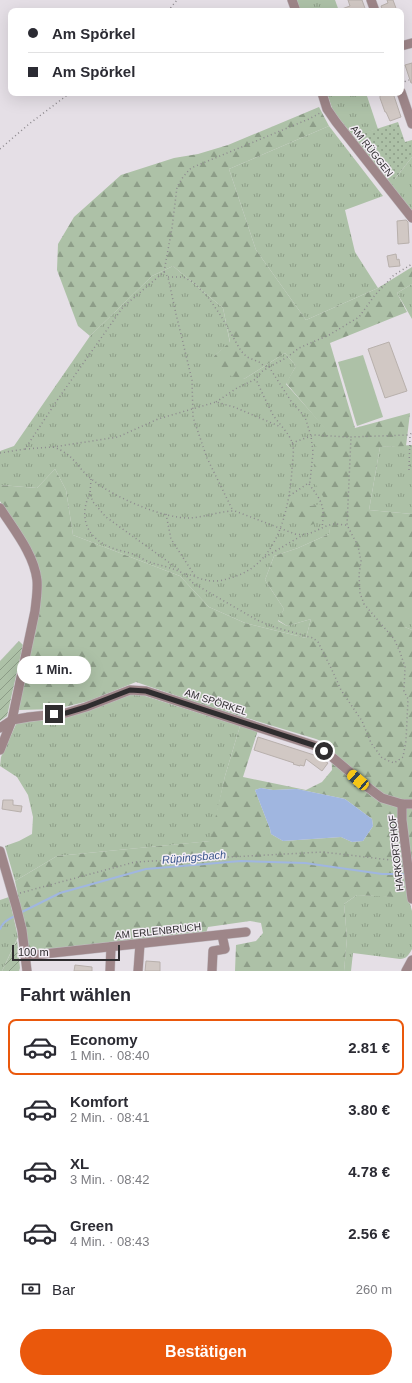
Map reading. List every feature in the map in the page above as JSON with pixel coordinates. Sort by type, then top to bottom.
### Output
[{"type":"street","name":"AM RÜGGEN","points":[[323,96],[327,109],[336,122],[412,218]]},
{"type":"street","points":[[402,96],[412,124]]},
{"type":"street","points":[[0,508],[32,560],[37,581],[35,611],[12,720],[0,750]]},
{"type":"street","name":"AM SPÖRKEL","points":[[0,728],[12,720],[66,713],[130,690],[146,691],[316,746],[332,757],[382,798],[402,804],[412,804]]},
{"type":"street","name":"HARKORTSHOF","points":[[402,804],[402,820],[412,899]]},
{"type":"street","points":[[0,851],[22,930],[27,971]]},
{"type":"street","name":"AM ERLENBRUCH","points":[[25,956],[246,932]]},
{"type":"street","points":[[212,971],[213,951],[225,949],[222,935]]},
{"type":"street","points":[[138,971],[140,944]]},
{"type":"street","points":[[110,971],[111,947]]},
{"type":"street","points":[[406,971],[412,960]]},
{"type":"path","points":[[170,8],[177,0]]},
{"type":"path","points":[[0,149],[29,124],[66,96]]},
{"type":"path","points":[[25,449],[58,399],[123,307],[164,272],[172,228],[177,187],[183,177],[192,168],[327,109]]},
{"type":"path","points":[[0,453],[118,437],[158,419],[193,410],[216,402],[237,388],[256,379],[261,372],[286,358],[299,348],[329,335],[359,317],[375,295],[394,275],[412,264]]},
{"type":"path","points":[[164,272],[168,277],[192,380],[193,417],[200,441],[216,479],[233,511]]},
{"type":"path","points":[[168,277],[183,277],[193,282],[208,297],[241,351],[247,357],[269,367],[291,401],[305,417],[311,436],[313,452],[311,479],[309,484],[289,496]]},
{"type":"path","points":[[256,379],[274,416],[292,443],[293,449],[289,496],[280,528],[264,559]]},
{"type":"path","points":[[216,402],[234,407],[283,428]]},
{"type":"path","points":[[409,470],[410,435],[412,432]]},
{"type":"path","points":[[292,443],[314,435],[351,437],[410,435]]},
{"type":"path","points":[[90,494],[93,502],[106,517],[184,574],[193,583],[257,620],[281,629],[313,638],[318,642],[341,690],[362,721],[371,743],[382,758],[394,763],[402,757],[406,741],[408,699],[404,691],[405,667],[394,639],[364,604],[360,593],[359,575],[362,561],[358,546],[347,525],[351,437]]},
{"type":"path","points":[[53,447],[60,449],[74,459],[91,479],[112,494],[137,505],[166,514],[190,518],[235,511],[295,534],[304,535]]},
{"type":"path","points":[[91,479],[90,494],[86,502],[84,513],[86,525],[93,536],[103,544],[135,555],[146,561],[206,580],[228,579],[255,567],[270,553],[304,535],[333,524],[347,525]]},
{"type":"path","points":[[309,484],[322,504],[324,515],[322,528]]},
{"type":"path","points":[[166,514],[171,539],[195,576]]},
{"type":"path","points":[[13,895],[135,862],[332,852],[407,862]]},
{"type":"green space","points":[[296,0],[335,0],[338,8],[299,8]]},
{"type":"green space","points":[[328,96],[367,96],[378,129],[362,134],[395,179],[412,157],[412,211],[333,111]]},
{"type":"green space","points":[[319,107],[329,126],[229,169],[256,250],[306,320],[378,288],[412,267],[412,284],[397,293],[407,312],[330,343],[355,428],[410,413],[406,446],[380,447],[369,510],[412,514],[412,608],[405,609],[405,627],[412,630],[412,898],[357,895],[344,904],[347,938],[344,971],[235,971],[236,945],[256,941],[263,933],[261,923],[250,921],[208,927],[206,933],[34,953],[28,945],[15,881],[57,856],[210,841],[225,776],[240,726],[258,730],[243,777],[306,790],[322,782],[332,770],[331,745],[136,682],[89,701],[56,709],[18,710],[39,568],[0,501],[0,485],[37,488],[55,469],[66,490],[73,535],[180,576],[209,607],[245,623],[306,638],[311,619],[287,626],[278,620],[284,609],[265,580],[274,556],[298,548],[329,534],[331,517],[301,529],[286,513],[294,495],[310,506],[327,503],[315,483],[316,440],[326,430],[286,383],[296,366],[285,353],[244,379],[219,373],[214,356],[230,342],[223,308],[173,266],[152,276],[90,336],[78,326],[57,270],[58,244],[74,217],[121,175],[174,158],[198,154],[228,145]],"holes":[[[261,788],[273,790],[297,789],[345,799],[372,819],[373,826],[363,841],[352,842],[341,837],[283,841],[271,834],[255,790]]]},
{"type":"green space","points":[[398,122],[405,142],[412,140],[412,157],[394,180],[361,134]]},
{"type":"green space","points":[[329,126],[383,196],[345,210],[355,252],[378,288],[306,320],[256,250],[229,169]]},
{"type":"green space","points":[[173,266],[223,308],[230,343],[214,356],[244,379],[285,353],[296,366],[286,384],[327,430],[328,504],[310,506],[286,513],[332,517],[329,534],[298,548],[274,556],[265,580],[284,609],[278,621],[287,626],[311,619],[306,638],[245,623],[209,607],[180,576],[73,535],[66,490],[55,469],[37,488],[0,485],[0,451],[14,446],[90,336],[152,276]]},
{"type":"green space","points":[[412,284],[412,319],[397,293]]},
{"type":"green space","points":[[363,355],[383,417],[357,426],[338,362]]},
{"type":"green space","points":[[412,445],[412,514],[369,510],[380,447]]},
{"type":"green space","points":[[405,608],[412,608],[412,630],[405,627]]},
{"type":"green space","points":[[19,641],[23,645],[7,716],[0,721],[0,661]]},
{"type":"green space","points":[[128,694],[142,695],[240,726],[225,776],[211,841],[57,856],[15,881],[5,846],[32,834],[33,817],[28,795],[17,777],[0,766],[1,757],[17,722],[54,720],[89,709]]},
{"type":"green space","points":[[357,895],[408,897],[412,911],[412,949],[407,956],[400,959],[353,953],[351,971],[344,971],[347,938],[344,904]]},
{"type":"green space","points":[[9,897],[18,937],[2,971],[0,971],[0,900]]},
{"type":"green space","points":[[17,940],[19,971],[2,971]]},
{"type":"water","points":[[261,788],[273,790],[297,789],[345,799],[372,819],[373,826],[363,841],[352,842],[341,837],[283,841],[271,834],[255,790]]},
{"type":"building","points":[[348,0],[362,0],[365,8],[344,8],[350,6]]},
{"type":"building","points":[[387,0],[393,0],[396,8],[382,8],[381,6],[388,3]]},
{"type":"building","points":[[412,63],[412,83],[411,83],[405,65]]},
{"type":"building","points":[[380,96],[394,96],[401,117],[390,121]]},
{"type":"building","points":[[406,220],[408,222],[409,243],[398,244],[397,221]]},
{"type":"building","points":[[396,254],[397,260],[399,259],[400,266],[389,267],[387,256]]},
{"type":"building","points":[[389,342],[407,391],[385,398],[368,349]]},
{"type":"building","points":[[258,737],[314,755],[328,763],[322,771],[306,759],[304,766],[300,766],[254,750]]},
{"type":"building","points":[[3,800],[13,800],[13,805],[22,806],[21,812],[2,809]]},
{"type":"building","points":[[146,961],[160,962],[160,971],[145,971]]},
{"type":"building","points":[[75,965],[92,967],[92,971],[74,971]]},
{"type":"waterway","name":"Rüpingsbach","points":[[20,913],[60,893],[146,869],[241,861],[305,863],[382,874],[403,874]]},
{"type":"waterway","name":"Rüpingsbach","points":[[0,929],[6,921],[15,916]]},
{"type":"route","points":[[54,714],[66,713],[86,707],[130,690],[146,691],[316,746],[324,751]]}]
